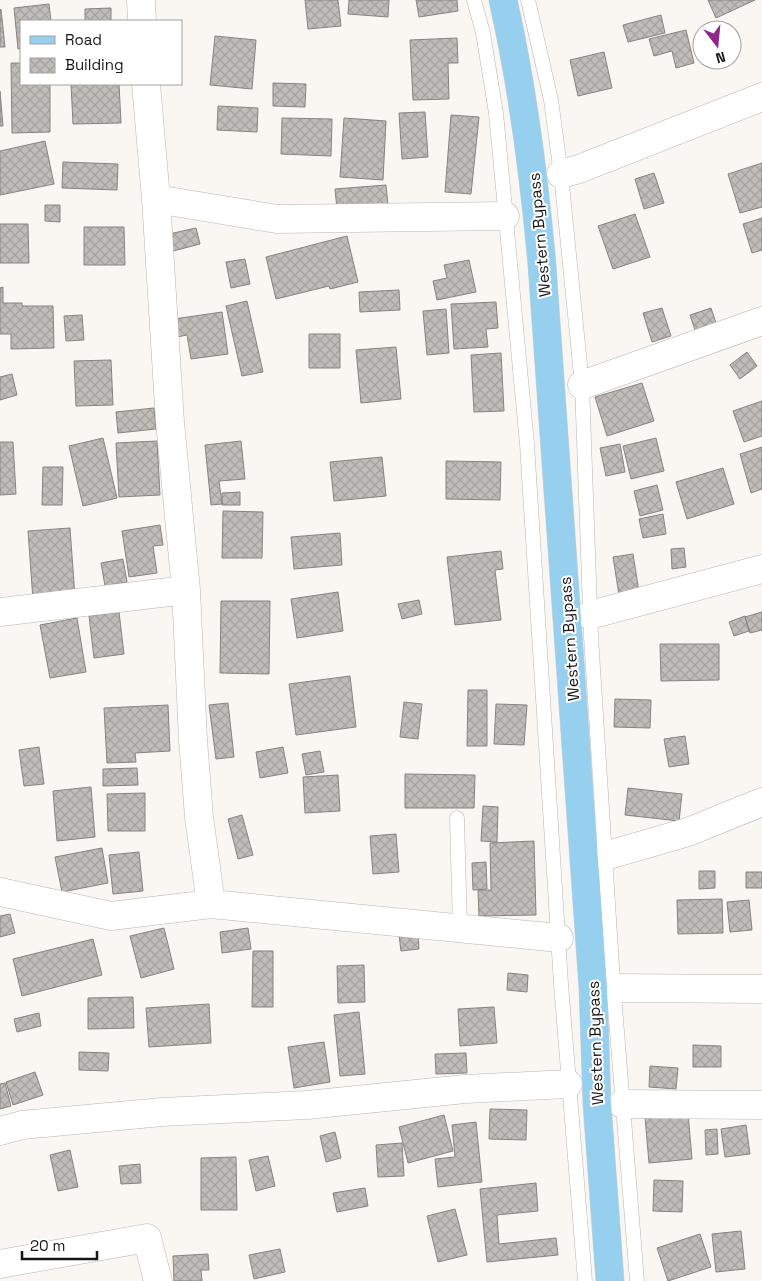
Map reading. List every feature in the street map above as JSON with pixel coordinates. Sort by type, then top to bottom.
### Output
[{"type":"main road","name":"Western Bypass","points":[[503,0],[517,63],[534,176],[542,266],[593,988],[596,1104],[610,1281]]},
{"type":"street","points":[[141,0],[142,20]]},
{"type":"street","points":[[146,85],[156,199],[170,422],[186,590],[195,769],[199,817],[211,904]]},
{"type":"street","points":[[561,174],[579,169],[762,97]]},
{"type":"street","points":[[156,199],[278,219],[505,216]]},
{"type":"street","points":[[582,385],[762,321]]},
{"type":"street","points":[[590,615],[762,569]]},
{"type":"street","points":[[0,612],[186,590]]},
{"type":"street","points":[[605,856],[688,832],[762,802]]},
{"type":"street","points":[[0,892],[111,916],[211,904],[460,930],[559,938]]},
{"type":"street","points":[[614,988],[762,989]]},
{"type":"street","points":[[0,1131],[22,1125],[162,1112],[308,1105],[465,1088],[568,1084]]},
{"type":"street","points":[[622,1104],[762,1105]]},
{"type":"street","points":[[0,1264],[147,1238],[158,1281]]},
{"type":"lane","points":[[474,0],[483,33],[496,113],[528,444],[568,1084],[585,1281]]},
{"type":"lane","points":[[528,0],[551,100],[561,174],[582,385],[590,615],[622,1104],[635,1237],[637,1281]]},
{"type":"lane","points":[[457,818],[460,930]]},
{"type":"building","points":[[305,0],[338,0],[341,26],[308,29]]},
{"type":"building","points":[[349,0],[389,0],[388,17],[348,14]]},
{"type":"building","points":[[416,0],[457,0],[458,11],[419,17]]},
{"type":"building","points":[[708,0],[755,0],[716,18]]},
{"type":"building","points":[[49,4],[51,20],[20,20],[20,48],[18,49],[14,8]]},
{"type":"building","points":[[111,8],[111,20],[85,20],[85,9]]},
{"type":"building","points":[[1,9],[5,47],[0,47]]},
{"type":"building","points":[[661,15],[665,33],[628,42],[623,25]]},
{"type":"building","points":[[686,30],[692,55],[692,64],[676,68],[672,51],[654,56],[649,39]]},
{"type":"building","points":[[215,36],[256,40],[252,89],[210,85]]},
{"type":"building","points":[[457,38],[458,63],[448,63],[449,99],[413,100],[410,40]]},
{"type":"building","points":[[604,52],[612,88],[578,96],[570,60]]},
{"type":"building","points":[[11,63],[20,63],[20,85],[50,85],[50,132],[12,133]]},
{"type":"building","points":[[273,83],[306,84],[305,107],[273,106]]},
{"type":"building","points":[[71,85],[119,85],[121,123],[73,124]]},
{"type":"building","points":[[0,91],[3,126],[0,126]]},
{"type":"building","points":[[218,106],[258,108],[257,132],[217,130]]},
{"type":"building","points":[[425,112],[428,157],[402,159],[399,113]]},
{"type":"building","points":[[451,115],[479,117],[471,194],[445,192]]},
{"type":"building","points":[[282,118],[332,119],[331,156],[281,154]]},
{"type":"building","points":[[344,118],[386,121],[383,180],[340,177]]},
{"type":"building","points":[[45,141],[54,184],[0,195],[0,151]]},
{"type":"building","points":[[63,162],[118,164],[117,190],[62,188]]},
{"type":"building","points":[[762,163],[762,207],[740,213],[728,174]]},
{"type":"building","points":[[654,173],[664,203],[644,209],[635,179]]},
{"type":"building","points":[[386,185],[388,205],[337,209],[335,189]]},
{"type":"building","points":[[45,205],[60,205],[60,222],[45,221]]},
{"type":"building","points":[[635,214],[650,257],[613,269],[598,226]]},
{"type":"building","points":[[762,218],[762,250],[752,253],[743,224]]},
{"type":"building","points":[[0,224],[28,224],[29,263],[0,263]]},
{"type":"building","points":[[84,227],[124,227],[125,265],[84,265]]},
{"type":"building","points":[[196,228],[200,244],[173,251],[169,234]]},
{"type":"building","points":[[347,236],[358,282],[330,289],[329,286],[276,299],[266,257]]},
{"type":"building","points":[[245,259],[250,284],[231,288],[226,262]]},
{"type":"building","points":[[469,260],[476,292],[437,300],[433,281],[447,278],[444,265]]},
{"type":"building","points":[[3,287],[3,303],[22,303],[22,306],[53,306],[54,348],[11,349],[11,334],[0,334],[0,288]]},
{"type":"building","points":[[399,290],[400,310],[360,312],[359,292]]},
{"type":"building","points":[[247,301],[263,372],[242,376],[226,306]]},
{"type":"building","points":[[496,302],[498,328],[486,329],[488,347],[454,349],[451,304]]},
{"type":"building","points":[[662,308],[671,336],[652,342],[643,313]]},
{"type":"building","points":[[711,308],[716,323],[695,330],[690,315]]},
{"type":"building","points":[[446,309],[449,353],[427,355],[423,311]]},
{"type":"building","points":[[222,312],[228,354],[191,359],[187,335],[177,337],[174,319]]},
{"type":"building","points":[[82,315],[84,340],[66,341],[64,316]]},
{"type":"building","points":[[309,334],[340,334],[340,368],[309,368]]},
{"type":"building","points":[[396,347],[401,399],[361,403],[356,350]]},
{"type":"building","points":[[747,352],[757,366],[740,379],[730,365]]},
{"type":"building","points":[[501,353],[504,411],[474,412],[471,355]]},
{"type":"building","points":[[111,360],[113,405],[76,406],[74,361]]},
{"type":"building","points":[[12,374],[17,395],[0,400],[0,377]]},
{"type":"building","points":[[642,383],[654,421],[607,436],[595,397]]},
{"type":"building","points":[[762,401],[762,436],[744,442],[733,411]]},
{"type":"building","points":[[154,408],[156,429],[118,433],[116,412]]},
{"type":"building","points":[[103,438],[117,498],[83,506],[69,446]]},
{"type":"building","points":[[656,438],[664,471],[631,479],[623,446]]},
{"type":"building","points":[[157,441],[160,495],[119,497],[116,443]]},
{"type":"building","points":[[241,441],[245,479],[219,481],[222,504],[211,505],[205,445]]},
{"type":"building","points":[[0,442],[13,442],[16,494],[0,495]]},
{"type":"building","points":[[620,444],[625,472],[606,476],[600,448]]},
{"type":"building","points":[[762,447],[762,489],[751,493],[740,454]]},
{"type":"building","points":[[382,457],[386,496],[334,501],[330,462]]},
{"type":"building","points":[[446,461],[501,462],[500,500],[446,499]]},
{"type":"building","points":[[43,467],[63,467],[62,505],[42,505]]},
{"type":"building","points":[[723,468],[734,504],[687,519],[676,482]]},
{"type":"building","points":[[657,485],[663,510],[640,516],[634,491]]},
{"type":"building","points":[[240,492],[240,505],[222,505],[222,493]]},
{"type":"building","points":[[223,511],[263,512],[262,558],[222,558]]},
{"type":"building","points":[[663,514],[666,534],[643,538],[639,519]]},
{"type":"building","points":[[160,525],[163,545],[153,546],[157,573],[129,577],[122,531]]},
{"type":"building","points":[[70,528],[75,597],[33,600],[28,531]]},
{"type":"building","points":[[340,533],[342,565],[294,569],[291,537]]},
{"type":"building","points":[[684,548],[686,567],[672,569],[671,549]]},
{"type":"building","points":[[501,551],[503,569],[495,570],[501,620],[455,625],[447,557]]},
{"type":"building","points":[[633,554],[639,592],[619,595],[613,557]]},
{"type":"building","points":[[123,559],[127,582],[105,586],[101,563]]},
{"type":"building","points":[[338,592],[343,631],[297,638],[291,599]]},
{"type":"building","points":[[419,600],[422,614],[402,619],[398,604]]},
{"type":"building","points":[[221,601],[270,601],[269,674],[220,673]]},
{"type":"building","points":[[119,612],[124,654],[94,658],[89,616]]},
{"type":"building","points":[[762,612],[762,630],[750,633],[745,617]]},
{"type":"building","points":[[745,616],[749,631],[734,636],[729,622]]},
{"type":"building","points":[[77,618],[86,672],[50,678],[40,625]]},
{"type":"building","points":[[660,644],[719,644],[719,680],[661,681]]},
{"type":"building","points":[[350,676],[356,727],[296,735],[289,684]]},
{"type":"building","points":[[468,690],[487,690],[487,746],[467,746]]},
{"type":"building","points":[[615,699],[651,700],[650,728],[614,727]]},
{"type":"building","points":[[404,702],[422,704],[418,739],[400,737]]},
{"type":"building","points":[[228,703],[234,757],[216,759],[209,705]]},
{"type":"building","points":[[496,704],[527,705],[524,745],[494,744]]},
{"type":"building","points":[[168,705],[170,751],[135,753],[136,762],[107,763],[104,708]]},
{"type":"building","points":[[685,736],[689,764],[669,767],[664,739]]},
{"type":"building","points":[[39,747],[44,784],[24,786],[19,750]]},
{"type":"building","points":[[283,747],[288,773],[260,778],[256,752]]},
{"type":"building","points":[[320,751],[324,772],[306,775],[302,754]]},
{"type":"building","points":[[137,768],[138,785],[103,786],[103,769]]},
{"type":"building","points":[[405,774],[475,775],[474,808],[405,808]]},
{"type":"building","points":[[338,775],[340,811],[305,813],[303,777]]},
{"type":"building","points":[[91,787],[95,837],[57,841],[53,791]]},
{"type":"building","points":[[628,788],[682,794],[679,821],[625,815]]},
{"type":"building","points":[[145,793],[145,831],[108,831],[107,794]]},
{"type":"building","points":[[483,806],[498,807],[497,842],[481,841]]},
{"type":"building","points":[[242,815],[253,855],[238,859],[228,819]]},
{"type":"building","points":[[396,834],[399,872],[373,874],[370,836]]},
{"type":"building","points":[[534,841],[536,915],[479,916],[478,890],[491,890],[490,843]]},
{"type":"building","points":[[102,848],[108,883],[62,892],[55,857]]},
{"type":"building","points":[[139,852],[143,891],[113,894],[109,855]]},
{"type":"building","points":[[486,862],[487,889],[473,890],[472,863]]},
{"type":"building","points":[[699,871],[715,871],[715,888],[699,889]]},
{"type":"building","points":[[746,872],[762,872],[762,888],[746,888]]},
{"type":"building","points":[[722,899],[723,933],[678,934],[677,900]]},
{"type":"building","points":[[749,900],[752,930],[730,932],[727,902]]},
{"type":"building","points":[[10,914],[15,933],[0,937],[0,916]]},
{"type":"building","points":[[164,928],[174,969],[141,978],[130,936]]},
{"type":"building","points":[[248,928],[251,949],[222,953],[220,932]]},
{"type":"building","points":[[418,934],[419,949],[401,951],[399,935]]},
{"type":"building","points":[[93,939],[102,975],[22,996],[13,959]]},
{"type":"building","points":[[253,951],[273,951],[273,1007],[252,1007]]},
{"type":"building","points":[[364,965],[365,1002],[338,1003],[337,966]]},
{"type":"building","points":[[508,973],[528,975],[527,992],[507,990]]},
{"type":"building","points":[[133,997],[134,1028],[88,1029],[88,998]]},
{"type":"building","points":[[209,1004],[211,1043],[149,1047],[146,1008]]},
{"type":"building","points":[[494,1007],[497,1043],[460,1046],[458,1009]]},
{"type":"building","points":[[359,1012],[365,1074],[340,1076],[334,1015]]},
{"type":"building","points":[[39,1013],[41,1026],[17,1032],[14,1019]]},
{"type":"building","points":[[324,1042],[330,1082],[294,1088],[288,1047]]},
{"type":"building","points":[[693,1045],[721,1046],[721,1067],[693,1067]]},
{"type":"building","points":[[79,1052],[109,1053],[108,1071],[79,1070]]},
{"type":"building","points":[[466,1053],[467,1073],[436,1074],[435,1054]]},
{"type":"building","points":[[650,1066],[678,1068],[676,1089],[649,1087]]},
{"type":"building","points":[[35,1072],[43,1095],[13,1105],[6,1082]]},
{"type":"building","points":[[5,1083],[11,1106],[0,1109],[0,1084]]},
{"type":"building","points":[[490,1109],[527,1110],[526,1140],[489,1139]]},
{"type":"building","points":[[688,1113],[692,1159],[649,1163],[645,1117]]},
{"type":"building","points":[[444,1115],[453,1151],[408,1163],[399,1127]]},
{"type":"building","points":[[476,1122],[482,1182],[438,1187],[435,1159],[455,1157],[452,1125]]},
{"type":"building","points":[[746,1125],[750,1154],[725,1157],[721,1129]]},
{"type":"building","points":[[717,1129],[718,1154],[706,1155],[705,1130]]},
{"type":"building","points":[[335,1132],[341,1158],[326,1162],[320,1136]]},
{"type":"building","points":[[402,1143],[404,1176],[378,1177],[376,1145]]},
{"type":"building","points":[[70,1150],[78,1187],[58,1191],[50,1155]]},
{"type":"building","points":[[268,1156],[275,1186],[256,1191],[249,1160]]},
{"type":"building","points":[[236,1157],[237,1210],[201,1210],[201,1158]]},
{"type":"building","points":[[140,1164],[141,1183],[121,1184],[119,1166]]},
{"type":"building","points":[[654,1180],[683,1181],[682,1212],[653,1211]]},
{"type":"building","points":[[536,1183],[538,1211],[497,1215],[499,1244],[556,1238],[558,1255],[487,1262],[480,1189]]},
{"type":"building","points":[[365,1188],[368,1206],[337,1212],[333,1193]]},
{"type":"building","points":[[455,1209],[467,1255],[438,1262],[427,1216]]},
{"type":"building","points":[[741,1231],[745,1269],[716,1272],[712,1234]]},
{"type":"building","points":[[700,1234],[711,1267],[668,1281],[657,1248]]},
{"type":"building","points":[[280,1249],[285,1272],[254,1279],[249,1255]]},
{"type":"building","points":[[208,1254],[209,1270],[201,1270],[202,1281],[174,1281],[173,1256]]}]
